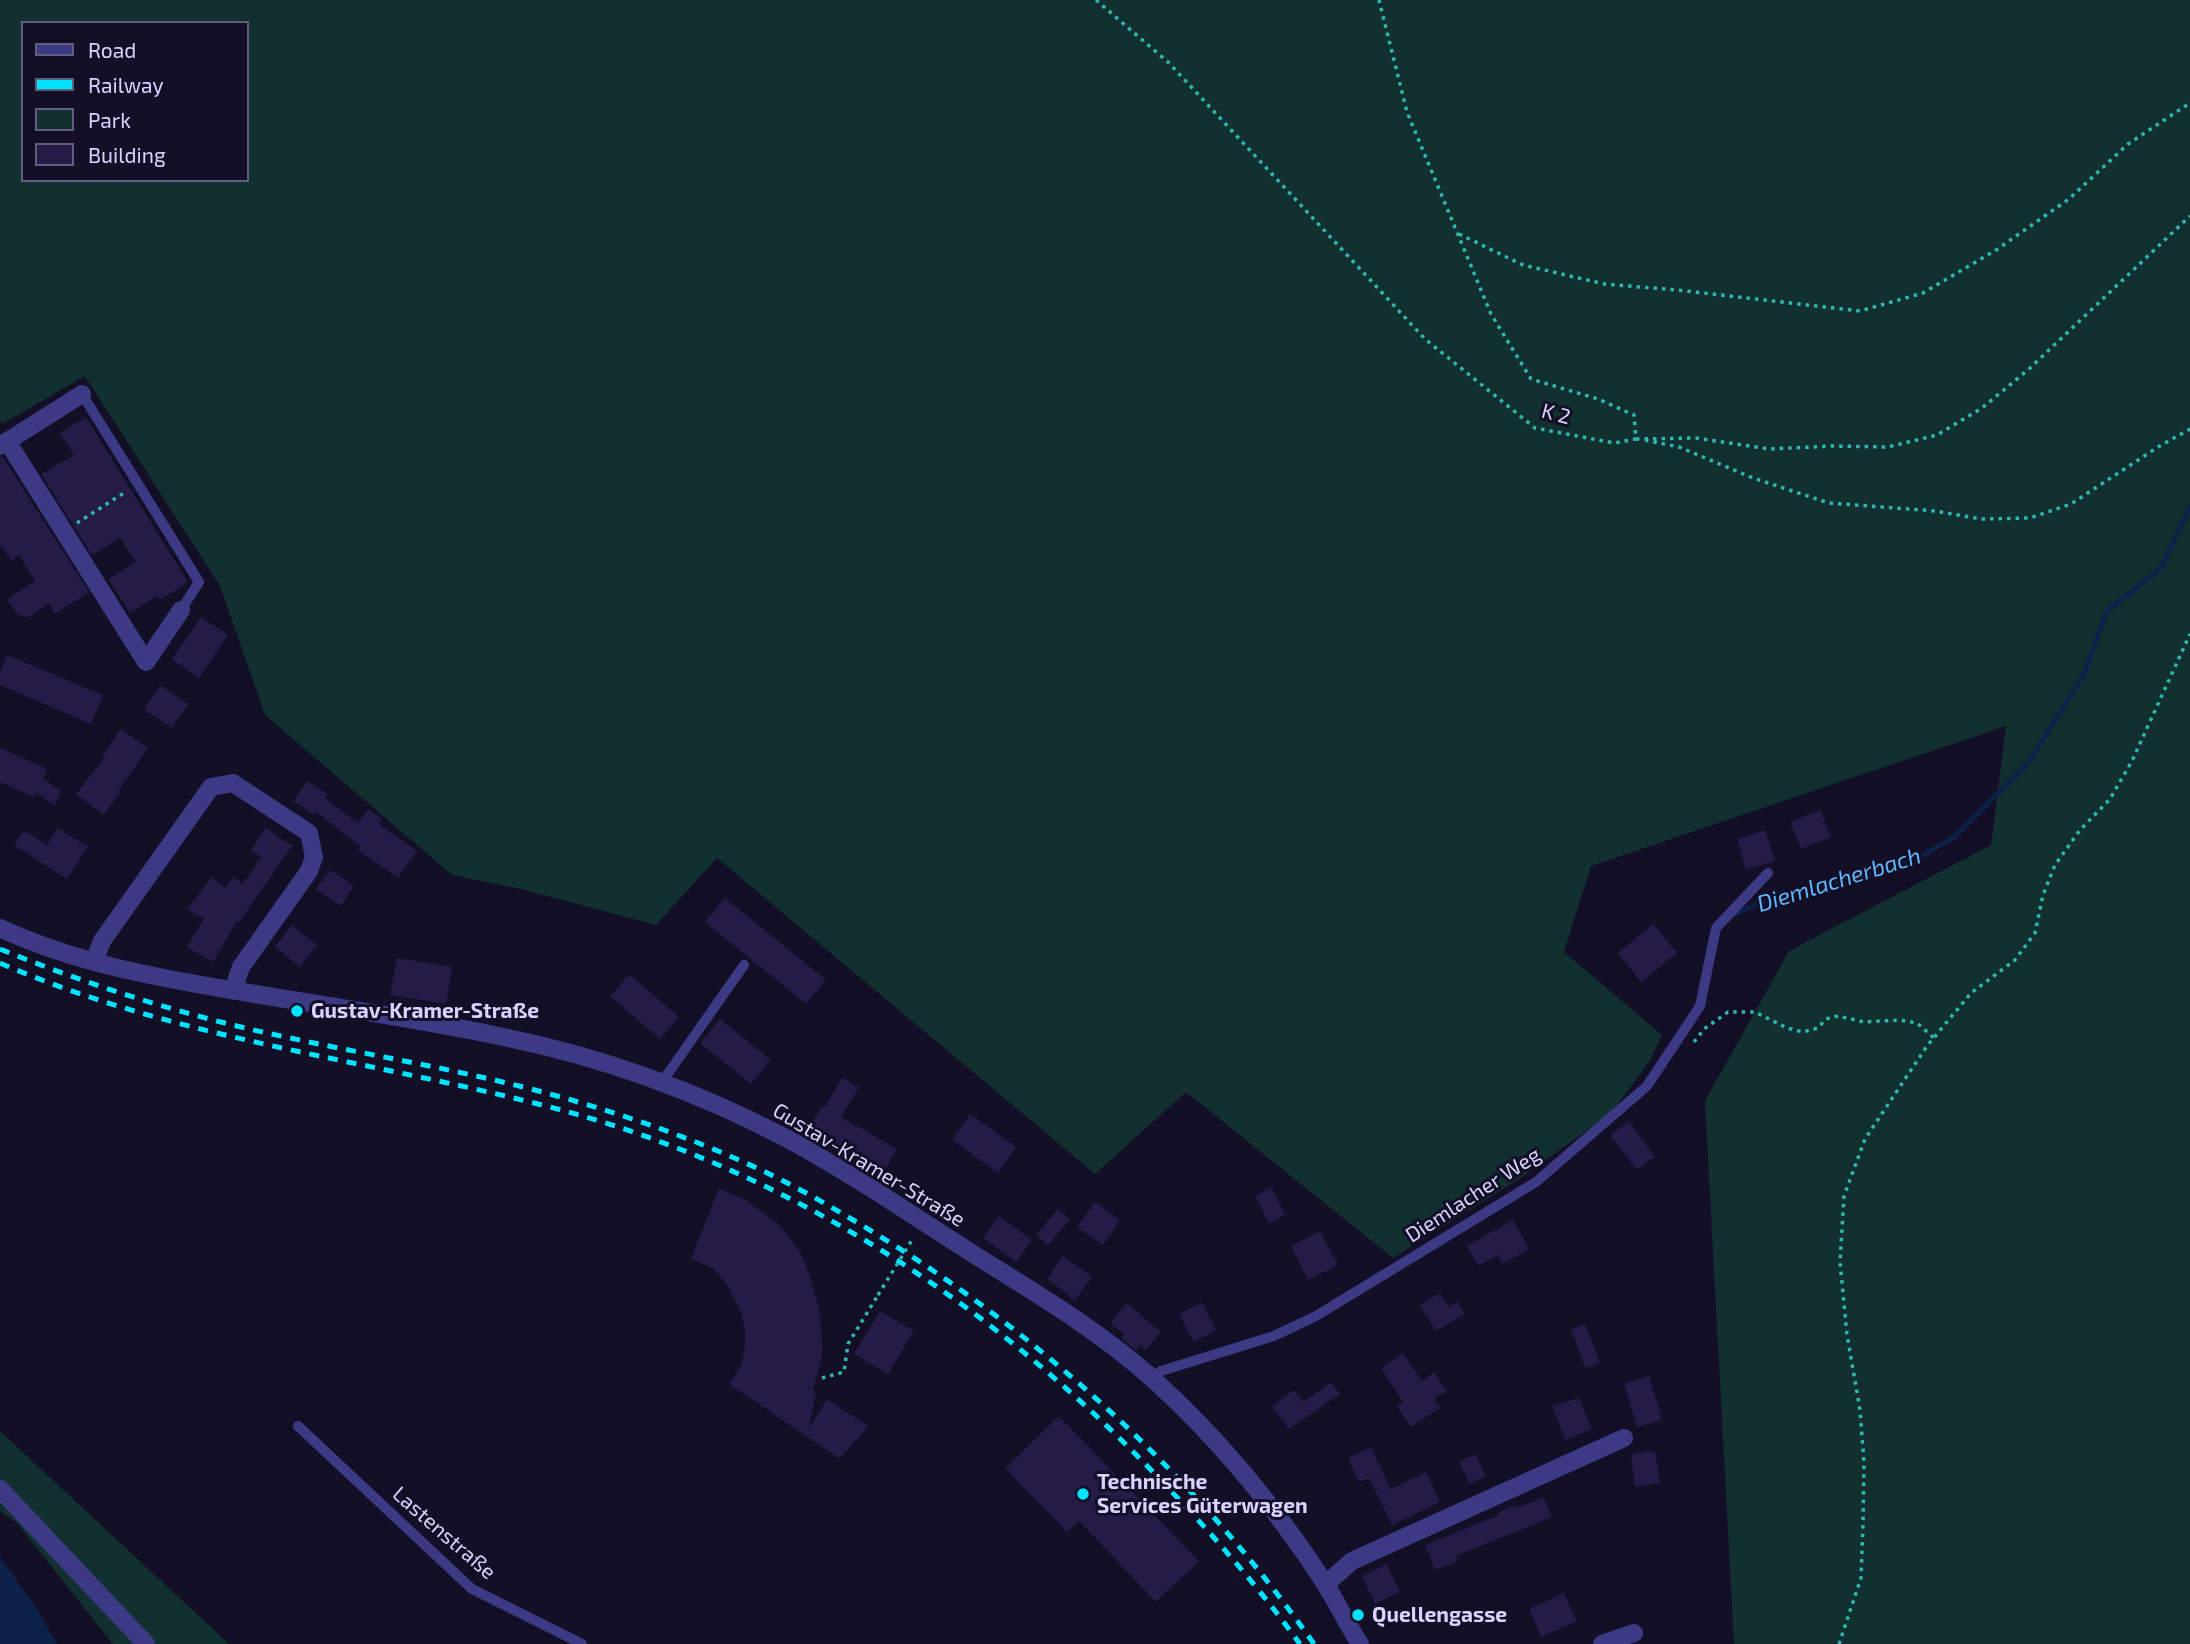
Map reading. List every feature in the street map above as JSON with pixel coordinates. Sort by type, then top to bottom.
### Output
[{"type":"street","points":[[82,394],[4,444],[64,531],[146,662],[181,611]]},
{"type":"street","points":[[94,962],[102,941],[194,809],[211,788],[233,783],[309,833],[314,857],[309,871],[242,967],[233,990]]},
{"type":"street","name":"Gustav-Kramer-Straße","points":[[0,928],[94,962],[169,980],[400,1017],[511,1038],[577,1054],[662,1082],[764,1128],[836,1167],[1044,1299],[1152,1378],[1251,1481],[1326,1584],[1360,1644]]},
{"type":"street","points":[[1326,1584],[1352,1561],[1623,1438]]},
{"type":"street","points":[[0,1489],[146,1644]]},
{"type":"street","points":[[1602,1644],[1633,1633]]},
{"type":"lane","points":[[82,394],[199,582],[181,611]]},
{"type":"lane","name":"Diemlacher Weg","points":[[1152,1378],[1161,1371],[1274,1336],[1316,1316],[1536,1182],[1647,1086],[1700,1006],[1716,928],[1768,873]]},
{"type":"lane","points":[[662,1082],[744,965]]},
{"type":"lane","name":"Lastenstraße","points":[[298,1426],[472,1589],[582,1644]]},
{"type":"path","name":"K 2","points":[[1096,0],[1169,63],[1425,339],[1535,428],[1614,443],[1636,439],[1634,415],[1598,399],[1531,379],[1491,314],[1407,112],[1379,0]]},
{"type":"path","points":[[1457,233],[1523,265],[1604,284],[1860,311],[1923,293],[1996,250],[2069,199],[2128,144],[2190,103]]},
{"type":"path","points":[[1636,439],[1696,438],[1770,449],[1888,447],[1937,435],[1982,408],[2029,369],[2190,216]]},
{"type":"path","points":[[1636,439],[1679,447],[1753,478],[1829,503],[1935,510],[1981,519],[2031,518],[2071,504],[2190,429]]},
{"type":"path","points":[[64,531],[138,484]]},
{"type":"path","points":[[1839,1644],[1860,1578],[1864,1463],[1860,1410],[1847,1335],[1840,1262],[1844,1196],[1866,1139],[1901,1083],[1971,993],[2015,960],[2035,933],[2043,895],[2055,865],[2080,830],[2110,799],[2132,761],[2190,634]]},
{"type":"path","points":[[1669,1054],[1686,1052],[1704,1029],[1728,1012],[1755,1012],[1787,1028],[1803,1032],[1818,1028],[1826,1019],[1838,1016],[1864,1022],[1900,1020],[1917,1023],[1934,1038]]},
{"type":"path","points":[[822,1378],[844,1372],[848,1344],[912,1240]]},
{"type":"green space","points":[[0,0],[2190,0],[2190,1644],[1734,1644],[1705,1101],[1789,951],[1991,845],[2006,726],[1591,866],[1564,952],[1662,1035],[1649,1062],[1611,1113],[1522,1177],[1393,1258],[1186,1092],[1095,1174],[717,858],[656,925],[521,889],[452,875],[265,715],[220,586],[85,376],[2,424]]},
{"type":"green space","points":[[0,1431],[229,1644],[113,1644],[17,1523],[0,1511]]},
{"type":"water","points":[[0,1557],[37,1609],[57,1644],[0,1644]]},
{"type":"building","points":[[86,417],[188,582],[160,600],[157,596],[130,613],[108,579],[136,562],[120,538],[92,555],[41,474],[74,455],[60,433]]},
{"type":"building","points":[[0,457],[3,457],[89,592],[55,614],[49,603],[27,618],[17,614],[7,600],[35,581],[19,555],[12,561],[0,545]]},
{"type":"building","points":[[201,617],[228,635],[199,678],[172,659]]},
{"type":"building","points":[[7,655],[103,695],[91,724],[0,685],[0,672]]},
{"type":"building","points":[[160,685],[188,704],[172,728],[144,710]]},
{"type":"building","points":[[121,729],[148,748],[118,791],[121,792],[103,815],[76,794],[106,756],[103,754]]},
{"type":"building","points":[[0,748],[47,769],[43,779],[61,791],[55,805],[36,793],[34,797],[0,782]]},
{"type":"building","points":[[308,781],[328,795],[326,799],[358,823],[368,809],[382,819],[379,824],[417,851],[398,878],[358,850],[360,846],[316,812],[314,815],[293,801]]},
{"type":"building","points":[[1820,810],[1831,837],[1801,849],[1790,822]]},
{"type":"building","points":[[58,828],[88,847],[67,879],[14,845],[24,830],[47,845]]},
{"type":"building","points":[[266,828],[292,846],[239,922],[237,921],[213,962],[187,947],[204,919],[187,909],[212,877],[225,888],[233,877],[243,884],[261,857],[251,850]]},
{"type":"building","points":[[1765,830],[1775,861],[1746,870],[1737,839]]},
{"type":"building","points":[[330,870],[354,886],[341,906],[316,889]]},
{"type":"building","points":[[725,898],[826,980],[806,1004],[705,922]]},
{"type":"building","points":[[1653,924],[1677,953],[1641,982],[1618,953]]},
{"type":"building","points":[[292,925],[317,945],[300,967],[275,947]]},
{"type":"building","points":[[397,958],[452,967],[446,1004],[390,995]]},
{"type":"building","points":[[629,974],[679,1017],[660,1039],[610,996]]},
{"type":"building","points":[[720,1019],[771,1060],[751,1084],[700,1043]]},
{"type":"building","points":[[842,1078],[859,1087],[841,1117],[897,1149],[882,1175],[806,1131],[823,1106],[825,1107]]},
{"type":"building","points":[[970,1114],[1016,1147],[998,1173],[952,1140]]},
{"type":"building","points":[[1629,1121],[1655,1157],[1637,1170],[1610,1135]]},
{"type":"building","points":[[1271,1187],[1285,1215],[1269,1223],[1255,1196]]},
{"type":"building","points":[[719,1188],[747,1201],[777,1223],[794,1243],[805,1262],[819,1308],[823,1352],[813,1390],[816,1392],[809,1428],[827,1399],[868,1426],[840,1459],[729,1384],[741,1365],[745,1347],[741,1312],[726,1283],[715,1270],[691,1258]]},
{"type":"building","points":[[1095,1202],[1120,1220],[1103,1245],[1077,1227]]},
{"type":"building","points":[[1058,1209],[1070,1219],[1048,1245],[1036,1235]]},
{"type":"building","points":[[999,1216],[1032,1240],[1016,1262],[983,1238]]},
{"type":"building","points":[[1513,1220],[1529,1249],[1503,1264],[1498,1255],[1478,1266],[1467,1246]]},
{"type":"building","points":[[1320,1231],[1338,1265],[1308,1280],[1291,1246]]},
{"type":"building","points":[[1063,1256],[1092,1277],[1075,1300],[1047,1279]]},
{"type":"building","points":[[1440,1293],[1449,1307],[1457,1301],[1465,1314],[1436,1331],[1420,1305]]},
{"type":"building","points":[[1202,1302],[1216,1330],[1194,1342],[1179,1314]]},
{"type":"building","points":[[1127,1303],[1161,1332],[1146,1350],[1140,1345],[1136,1350],[1121,1338],[1124,1334],[1110,1323]]},
{"type":"building","points":[[880,1311],[914,1331],[888,1374],[854,1354]]},
{"type":"building","points":[[1585,1324],[1600,1363],[1585,1368],[1571,1329]]},
{"type":"building","points":[[1403,1353],[1422,1381],[1434,1372],[1447,1391],[1434,1399],[1440,1408],[1411,1427],[1397,1406],[1403,1402],[1381,1368]]},
{"type":"building","points":[[1649,1376],[1662,1420],[1637,1427],[1624,1384]]},
{"type":"building","points":[[1331,1382],[1340,1394],[1289,1429],[1272,1406],[1294,1390],[1303,1402]]},
{"type":"building","points":[[1579,1398],[1592,1429],[1566,1440],[1552,1406]]},
{"type":"building","name":"Technische Services Güterwagen","points":[[1059,1416],[1199,1561],[1156,1602],[1079,1521],[1067,1532],[1005,1468]]},
{"type":"building","points":[[1371,1447],[1391,1489],[1426,1472],[1440,1502],[1392,1525],[1369,1478],[1359,1482],[1348,1458]]},
{"type":"building","points":[[1655,1451],[1660,1483],[1635,1487],[1631,1454]]},
{"type":"building","points":[[1476,1454],[1486,1476],[1470,1484],[1459,1462]]},
{"type":"building","points":[[1544,1497],[1552,1517],[1456,1556],[1458,1561],[1435,1570],[1425,1545],[1499,1515],[1498,1513],[1515,1505],[1516,1508]]},
{"type":"building","points":[[1387,1564],[1400,1592],[1375,1604],[1362,1576]]},
{"type":"building","points":[[1564,1593],[1577,1621],[1541,1637],[1529,1609]]},
{"type":"waterway","name":"Diemlacherbach","points":[[1731,915],[1802,887],[1852,879],[1922,856],[1954,837],[2029,762],[2084,674],[2107,611],[2161,568],[2190,507]]},
{"type":"railway","points":[[0,949],[59,972],[179,1011],[280,1036],[479,1076],[583,1103],[685,1138],[795,1187],[920,1262],[984,1307],[1106,1408],[1163,1463],[1217,1521],[1267,1581],[1314,1644]]},
{"type":"railway","points":[[0,963],[66,989],[200,1029],[542,1105],[629,1131],[713,1163],[794,1201],[873,1245],[948,1294],[1019,1349],[1087,1408],[1152,1471],[1210,1534],[1300,1644]]},
{"type":"place","name":"Gustav-Kramer-Straße","points":[[297,1011]]},
{"type":"place","name":"Technische Services Güterwagen","points":[[1083,1494]]},
{"type":"place","name":"Quellengasse","points":[[1358,1615]]}]
